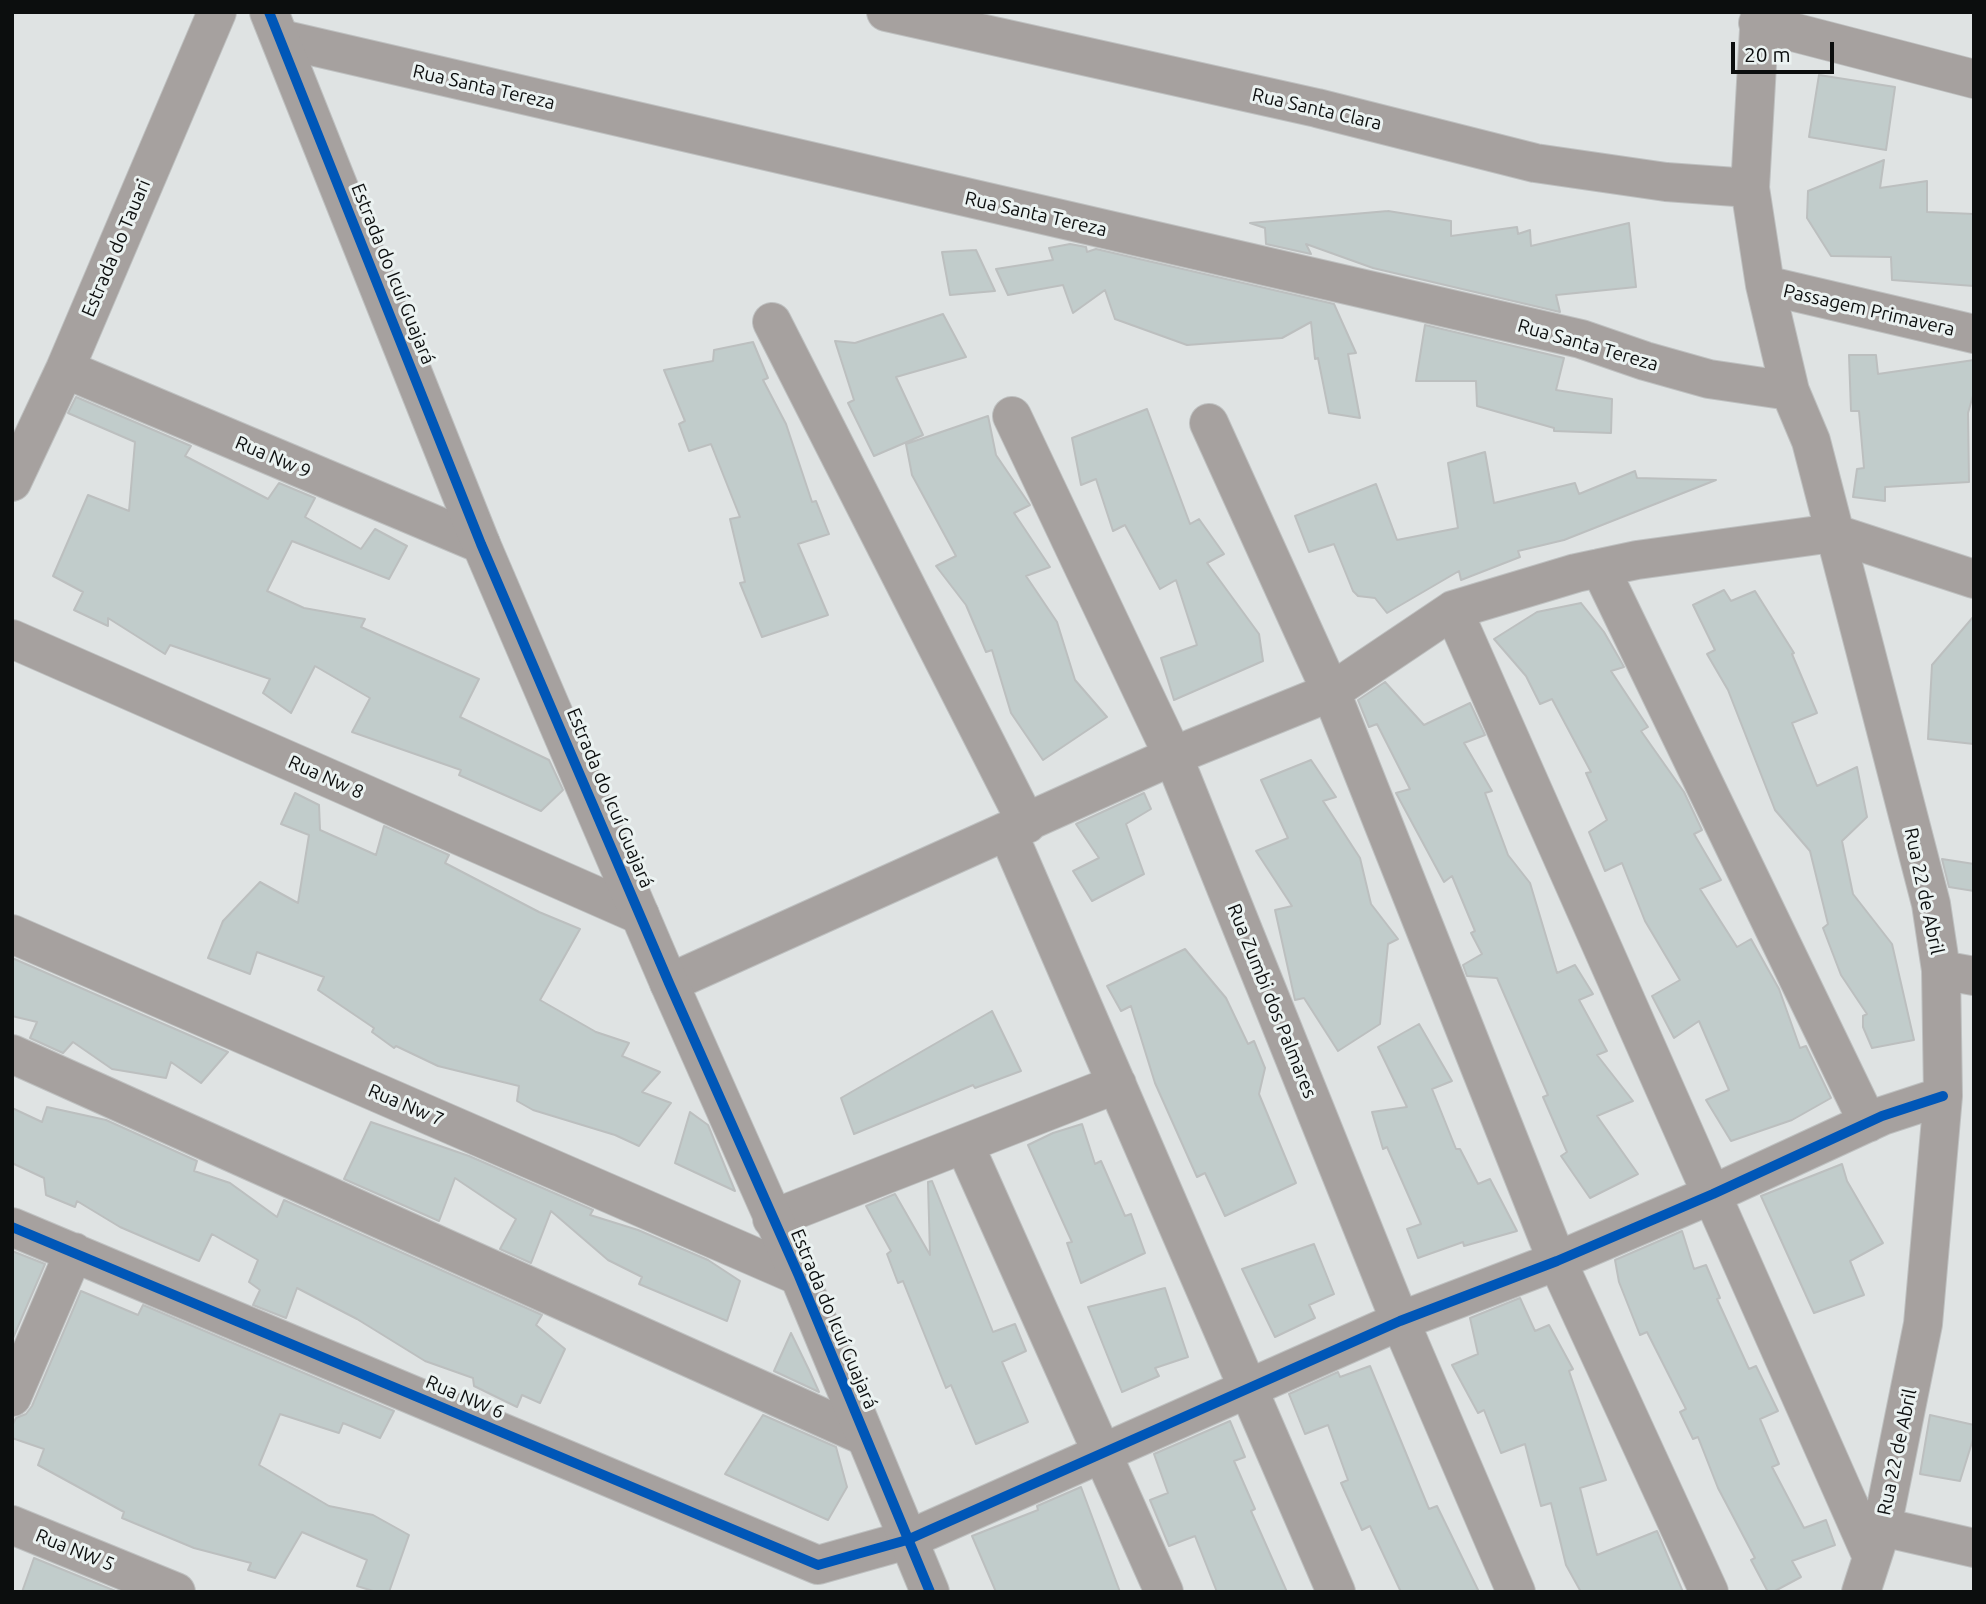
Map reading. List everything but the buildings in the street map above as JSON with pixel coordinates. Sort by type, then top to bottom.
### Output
[{"type":"street","name":"Estrada do Tauari","points":[[12,482],[65,369],[217,12]]},
{"type":"street","name":"Rua Santa Clara","points":[[886,12],[1317,108],[1535,163],[1666,182],[1750,188]]},
{"type":"street","name":"Rua 22 de Abril","points":[[1759,18],[1750,188],[1765,285],[1790,391],[1811,441],[1931,904],[1957,973],[1923,1324],[1872,1559]]},
{"type":"street","points":[[1759,18],[1974,79]]},
{"type":"street","name":"Rua Santa Tereza","points":[[275,26],[1581,339],[1644,361],[1709,379],[1790,391]]},
{"type":"street","name":"Estrada do Icuí Guajará","points":[[275,26],[481,544],[669,983],[799,1276],[930,1592]]},
{"type":"street","name":"Passagem Primavera","points":[[1765,285],[1974,334]]},
{"type":"street","points":[[772,322],[1018,828],[1117,1084],[1336,1592]]},
{"type":"street","name":"Rua Nw 9","points":[[65,369],[481,544]]},
{"type":"street","name":"Rua Zumbi dos Palmares","points":[[1012,416],[1173,757],[1401,1321],[1516,1592]]},
{"type":"street","points":[[1209,423],[1331,692],[1557,1261],[1709,1592]]},
{"type":"street","points":[[669,983],[1173,757],[1331,692],[1453,610],[1637,559],[1833,533],[1974,579]]},
{"type":"street","points":[[1600,568],[1868,1123]]},
{"type":"street","points":[[1453,610],[1872,1559],[1974,1548]]},
{"type":"street","name":"Rua Nw 8","points":[[12,639],[640,915]]},
{"type":"street","name":"Rua Nw 7","points":[[12,934],[799,1276]]},
{"type":"street","points":[[12,1054],[864,1436]]},
{"type":"street","points":[[772,1219],[965,1146],[1117,1084]]},
{"type":"street","name":"Rua NW 6","points":[[12,1227],[813,1578],[907,1540],[1401,1321],[1557,1261],[1868,1123],[1943,1096]]},
{"type":"street","points":[[965,1146],[1164,1592]]},
{"type":"street","points":[[12,1397],[74,1252]]},
{"type":"street","name":"Rua NW 5","points":[[12,1525],[176,1592]]},
{"type":"cycle path","points":[[269,12],[481,544],[669,983],[799,1276],[930,1592]]},
{"type":"cycle path","points":[[12,1227],[818,1565],[907,1540],[1400,1321],[1557,1261],[1713,1194],[1882,1116],[1943,1096]]}]
